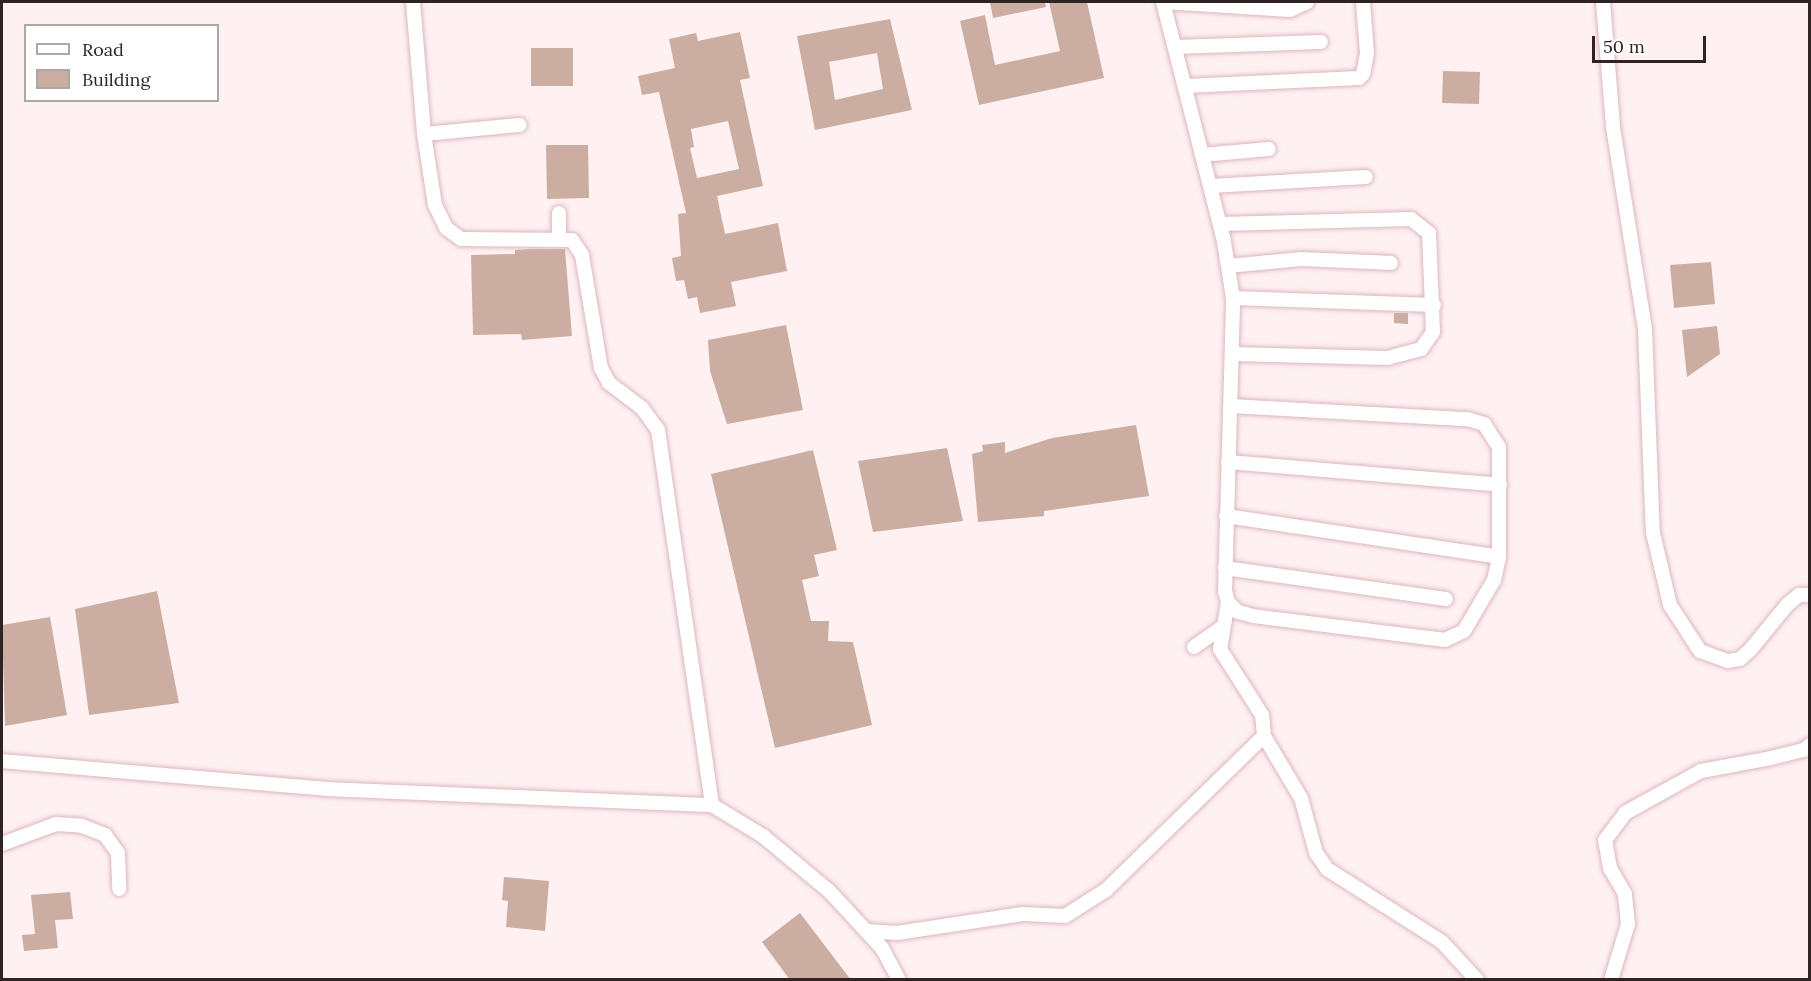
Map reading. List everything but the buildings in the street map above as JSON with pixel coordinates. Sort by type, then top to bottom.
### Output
[{"type":"street","points":[[413,2],[424,134],[435,206],[446,228],[461,239],[572,240],[582,255],[601,368],[609,383],[642,408],[658,430],[712,805]]},
{"type":"street","points":[[1306,2],[1290,10],[1163,2],[1220,224],[1233,298],[1225,568],[1228,602],[1221,628],[1222,656],[1262,715],[1264,736],[1301,798],[1316,853],[1327,869],[1442,942],[1477,980]]},
{"type":"street","points":[[1185,86],[1359,78],[1363,74],[1367,53],[1363,2]]},
{"type":"street","points":[[1603,2],[1612,126],[1645,329],[1653,533],[1670,605],[1700,651],[1728,661],[1740,659],[1751,650],[1788,604],[1800,595],[1809,595]]},
{"type":"street","points":[[1175,47],[1321,42]]},
{"type":"street","points":[[424,134],[520,125]]},
{"type":"street","points":[[1203,155],[1269,149]]},
{"type":"street","points":[[1210,186],[1366,177]]},
{"type":"street","points":[[559,213],[559,239]]},
{"type":"street","points":[[1220,224],[1419,221],[1428,233],[1434,305],[1433,332],[1421,349],[1408,355],[1388,358],[1232,354]]},
{"type":"street","points":[[1228,266],[1302,259],[1391,263]]},
{"type":"street","points":[[1233,298],[1434,305]]},
{"type":"street","points":[[1228,602],[1238,612],[1254,616],[1445,640],[1473,621],[1494,580],[1499,557],[1499,447],[1493,434],[1478,421],[1231,406]]},
{"type":"street","points":[[1228,462],[1500,485]]},
{"type":"street","points":[[1226,516],[1499,557]]},
{"type":"street","points":[[1225,568],[1446,599]]},
{"type":"street","points":[[1194,647],[1221,628]]},
{"type":"street","points":[[867,931],[897,933],[1023,914],[1052,918],[1083,908],[1264,736]]},
{"type":"street","points":[[1611,980],[1628,924],[1625,894],[1610,868],[1605,840],[1625,813],[1701,771],[1771,758],[1804,750],[1809,745]]},
{"type":"street","points":[[2,761],[338,790],[712,805],[763,836],[829,891],[882,948],[899,980]]},
{"type":"street","points":[[2,844],[56,824],[81,826],[105,835],[118,853],[119,889]]}]
